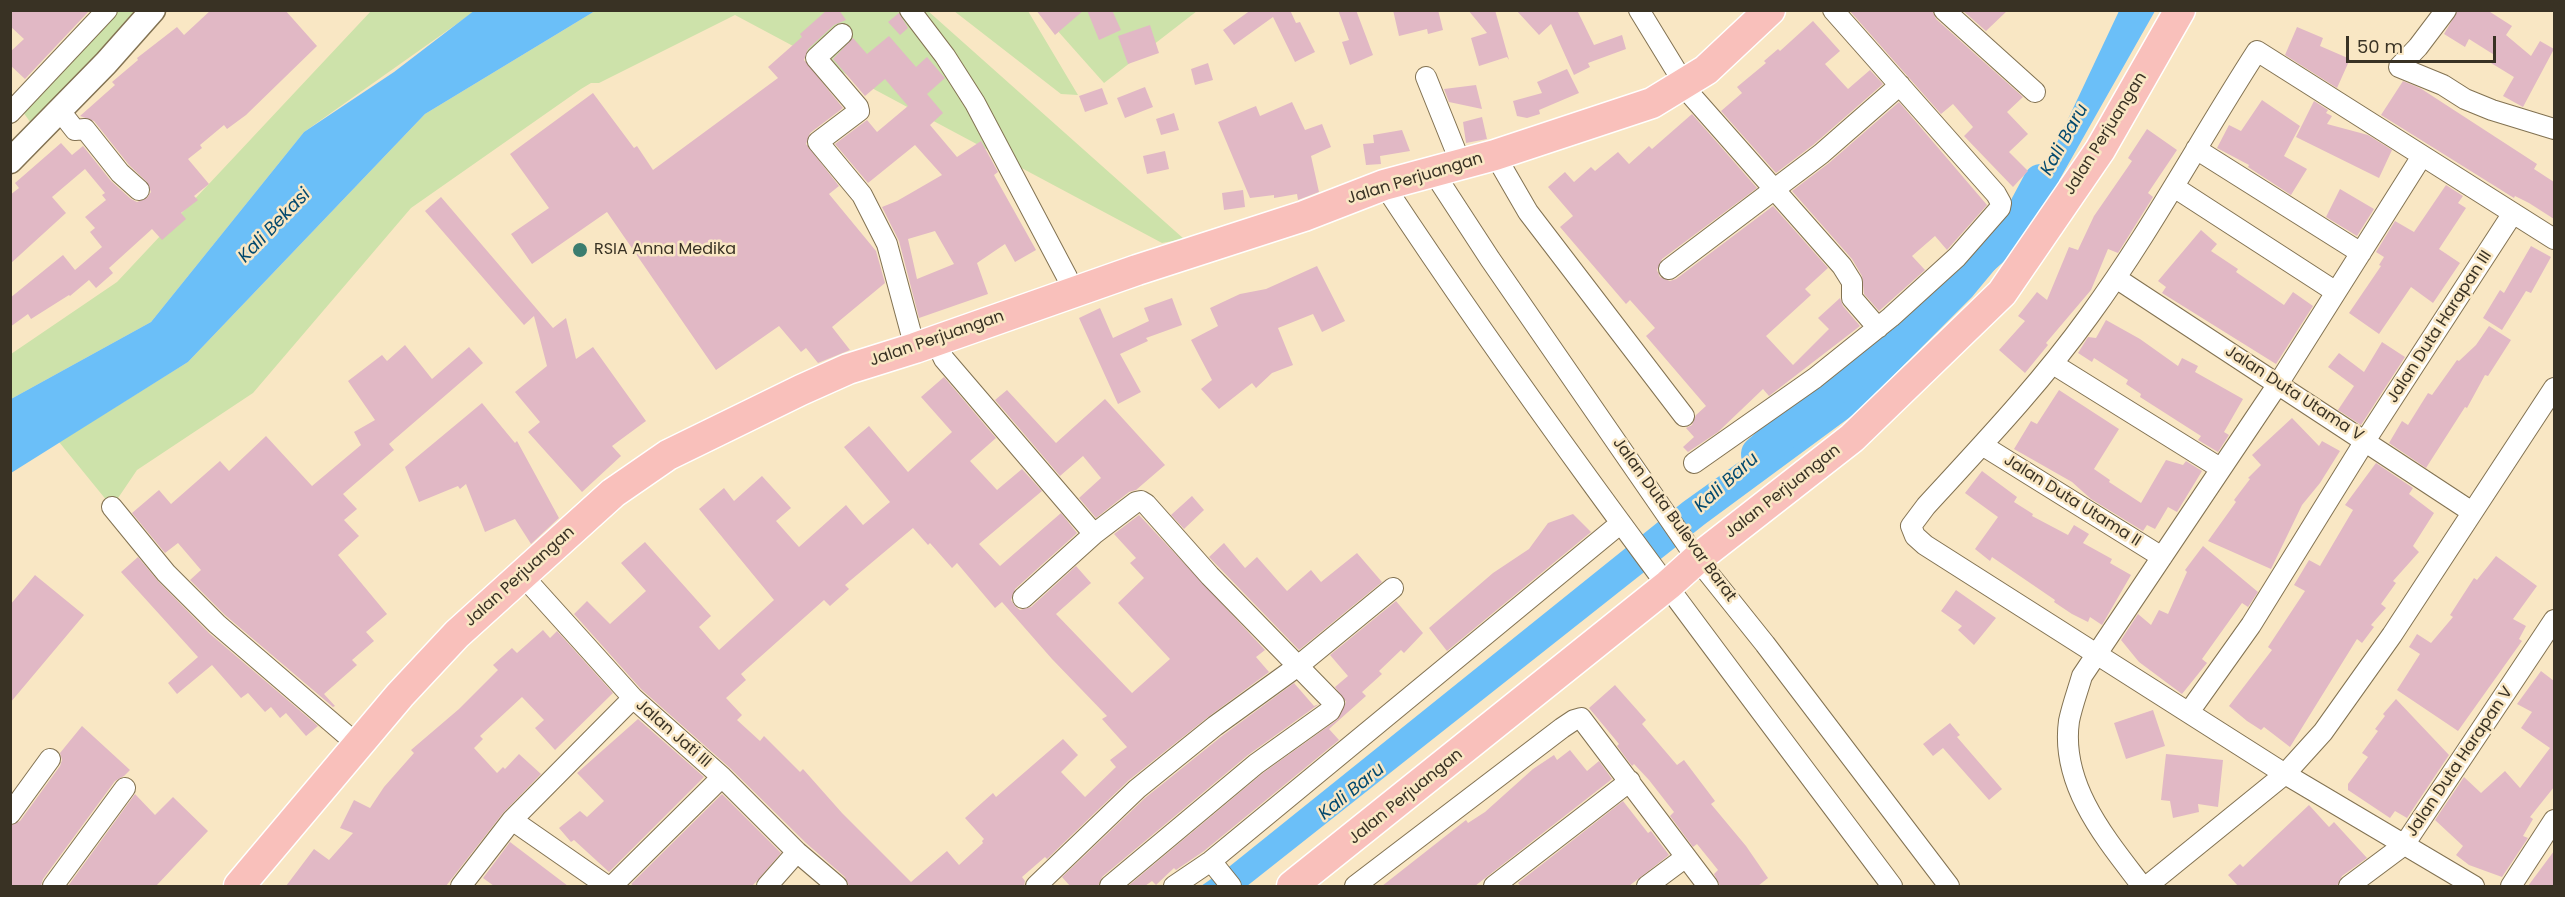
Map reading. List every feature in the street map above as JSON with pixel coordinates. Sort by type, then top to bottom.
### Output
[{"type":"main road","name":"Jalan Perjuangan","points":[[239,886],[400,695],[457,634],[613,493],[668,455],[848,369],[1304,216],[1384,185],[1495,155],[1652,103],[1706,70],[1770,10]]},
{"type":"main road","name":"Jalan Perjuangan","points":[[1293,886],[1693,551],[1852,438],[2002,293],[2100,150],[2180,10]]},
{"type":"street","points":[[38,133],[13,105],[108,10]]},
{"type":"street","points":[[10,161],[60,111],[153,10]]},
{"type":"street","points":[[910,10],[945,56],[975,104],[1073,292]]},
{"type":"street","points":[[1639,10],[1680,77],[1683,86],[1842,266],[1852,282],[1852,298],[1878,328]]},
{"type":"street","points":[[1694,463],[1815,378],[1878,328],[1957,257],[2000,208],[2001,203],[1996,194],[1833,10]]},
{"type":"street","points":[[1944,10],[2036,92]]},
{"type":"street","points":[[2446,10],[2418,47],[2399,67],[2443,85],[2465,99],[2492,110],[2554,129]]},
{"type":"street","points":[[842,34],[816,58],[859,111],[818,142],[862,195],[887,244],[925,344],[944,359],[1094,534]]},
{"type":"street","points":[[2474,886],[2285,774],[1925,545],[1911,531],[1911,526],[1926,506],[2053,364],[2116,278],[2258,50],[2554,239]]},
{"type":"street","name":"Jalan Duta Bulevar Barat","points":[[1426,77],[1447,169],[1490,259],[1693,551],[1949,886]]},
{"type":"street","points":[[1669,269],[1821,154],[1900,85]]},
{"type":"street","points":[[60,111],[75,130],[85,129],[120,173],[139,190]]},
{"type":"street","points":[[2196,149],[2361,253]]},
{"type":"street","points":[[1495,155],[1528,212],[1684,416]]},
{"type":"street","points":[[2142,886],[2109,843],[2088,808],[2072,769],[2069,720],[2082,676],[2278,384],[2422,156]]},
{"type":"street","points":[[1384,185],[1461,302],[1625,529],[1892,886]]},
{"type":"street","points":[[2174,187],[2337,292]]},
{"type":"street","name":"Jalan Duta Harapan III","points":[[2189,712],[2251,625],[2365,441],[2513,213]]},
{"type":"street","name":"Jalan Duta Utama V","points":[[2116,278],[2472,512]]},
{"type":"street","points":[[2053,364],[2220,468]]},
{"type":"street","points":[[2147,886],[2285,774],[2323,732],[2392,635],[2554,388]]},
{"type":"street","name":"Jalan Duta Utama II","points":[[1982,445],[2162,557]]},
{"type":"street","points":[[1023,598],[1094,534],[1136,502],[1141,501],[1210,576],[1332,699],[1333,707],[1330,711],[1256,764],[1110,886]]},
{"type":"street","points":[[112,507],[166,573],[217,624],[358,745]]},
{"type":"street","points":[[1174,886],[1215,865],[1625,529]]},
{"type":"street","points":[[523,576],[633,698]]},
{"type":"street","points":[[1036,886],[1137,789],[1215,726],[1298,666],[1393,588]]},
{"type":"street","name":"Jalan Duta Harapan V","points":[[2349,886],[2404,845],[2554,620]]},
{"type":"street","name":"Jalan Jati III","points":[[461,886],[512,820],[633,698],[722,777],[828,884]]},
{"type":"street","points":[[1355,886],[1574,720],[1581,718],[1708,886]]},
{"type":"street","points":[[10,814],[50,759]]},
{"type":"street","points":[[612,886],[722,777]]},
{"type":"street","points":[[1494,886],[1630,781]]},
{"type":"street","points":[[53,886],[125,788]]},
{"type":"street","points":[[512,820],[607,886]]},
{"type":"street","points":[[2511,886],[2554,820]]},
{"type":"street","points":[[767,886],[797,852]]},
{"type":"street","points":[[1647,886],[1686,857]]},
{"type":"street","points":[[1215,865],[1231,886]]},
{"type":"green space","points":[[107,11],[153,11],[38,133],[18,105]]},
{"type":"green space","points":[[371,11],[475,11],[304,132],[151,322],[11,399],[11,354],[117,282]]},
{"type":"green space","points":[[595,11],[928,11],[1184,239],[1162,243],[735,15],[599,83],[591,83],[411,208],[253,393],[137,470],[112,507],[59,442],[188,362],[425,114]]},
{"type":"green space","points":[[954,11],[1028,11],[1078,95],[1061,94]]},
{"type":"green space","points":[[1040,11],[1197,11],[1104,83]]},
{"type":"water","name":"Kali Bekasi","points":[[475,10],[595,11],[425,114],[188,362],[11,473],[11,399],[151,322],[304,132],[394,72]]},
{"type":"water","points":[[2119,11],[2155,11],[2057,184],[2025,233],[1972,297],[1857,412],[1705,524],[1247,886],[1201,886],[1230,866],[1683,502],[1837,392],[1961,288],[2018,225]]},
{"type":"building","points":[[10,10],[90,10],[25,79],[10,65],[10,52],[24,39],[10,26]]},
{"type":"building","points":[[211,10],[285,10],[317,46],[246,115],[227,129],[224,125],[200,145],[202,148],[188,159],[209,184],[194,196],[198,200],[181,213],[186,219],[162,240],[152,229],[109,268],[113,273],[96,288],[89,280],[70,296],[31,319],[28,314],[10,327],[10,298],[63,255],[75,270],[102,247],[90,232],[95,228],[85,217],[106,200],[102,195],[105,193],[85,169],[52,197],[66,213],[10,264],[10,195],[19,188],[15,183],[61,143],[72,155],[83,146],[111,181],[131,199],[137,202],[147,198],[151,192],[147,182],[129,165],[94,121],[80,116],[115,85],[112,82],[138,60],[137,58],[177,27],[184,35]]},
{"type":"building","points":[[827,10],[839,10],[846,20],[834,25],[808,49],[804,60],[843,108],[810,133],[806,144],[839,186],[829,194],[876,251],[885,283],[832,327],[850,350],[818,363],[806,348],[801,352],[779,326],[716,370],[607,212],[532,264],[511,234],[549,208],[510,154],[593,93],[634,148],[637,146],[653,170],[778,78],[768,67],[802,37],[800,34]]},
{"type":"building","points":[[1036,10],[1084,10],[1055,35]]},
{"type":"building","points":[[1087,10],[1112,10],[1121,30],[1099,40]]},
{"type":"building","points":[[1251,10],[1290,10],[1296,23],[1300,22],[1315,52],[1295,62],[1273,17],[1234,45],[1223,30]]},
{"type":"building","points":[[1338,10],[1356,10],[1373,55],[1350,65],[1342,42],[1349,40]]},
{"type":"building","points":[[1393,10],[1438,10],[1443,30],[1428,34],[1427,29],[1399,36]]},
{"type":"building","points":[[1468,10],[1495,10],[1509,60],[1507,57],[1479,66],[1471,38],[1487,33]]},
{"type":"building","points":[[1516,10],[1577,10],[1594,45],[1622,35],[1626,49],[1588,63],[1590,67],[1574,75],[1551,24],[1539,35]]},
{"type":"building","points":[[1849,10],[1932,10],[1936,19],[2023,97],[2007,112],[2028,134],[2009,152],[2028,171],[2013,187],[1964,136],[1973,127],[1953,104],[1941,114]]},
{"type":"building","points":[[1962,10],[2008,10],[1986,31]]},
{"type":"building","points":[[2458,10],[2487,10],[2512,26],[2506,35],[2531,56],[2540,41],[2554,49],[2523,107],[2503,96],[2514,77],[2491,63],[2496,56],[2469,39],[2465,47],[2444,34]]},
{"type":"building","points":[[899,13],[908,28],[900,35],[888,22]]},
{"type":"building","points":[[1813,21],[1840,51],[1825,64],[1848,89],[1870,70],[1883,84],[1813,145],[1776,173],[1721,111],[1742,93],[1737,87],[1766,63],[1764,61],[1778,49],[1780,51]]},
{"type":"building","points":[[1150,25],[1159,53],[1128,64],[1118,36]]},
{"type":"building","points":[[2297,27],[2323,38],[2320,46],[2350,59],[2337,88],[2285,55]]},
{"type":"building","points":[[889,36],[916,67],[927,57],[945,78],[927,94],[943,113],[930,125],[957,157],[981,141],[998,172],[994,175],[1036,250],[1015,262],[1005,244],[977,263],[988,294],[919,318],[899,241],[882,207],[942,175],[915,145],[868,183],[835,144],[867,120],[877,132],[908,106],[885,79],[865,96],[833,59],[853,38],[867,54]],"holes":[[[935,231],[954,264],[917,279],[908,239]]]},
{"type":"building","points":[[1208,63],[1213,80],[1195,85],[1191,69]]},
{"type":"building","points":[[1567,69],[1579,93],[1539,110],[1540,114],[1527,118],[1517,116],[1513,101],[1542,93],[1537,82]]},
{"type":"building","points":[[2403,81],[2420,88],[2537,164],[2534,169],[2554,182],[2554,219],[2529,203],[2515,196],[2514,198],[2381,115]]},
{"type":"building","points":[[1476,85],[1482,109],[1449,102],[1444,89]]},
{"type":"building","points":[[1145,87],[1153,107],[1125,118],[1117,98]]},
{"type":"building","points":[[1102,88],[1108,104],[1085,112],[1079,96]]},
{"type":"building","points":[[2262,100],[2300,126],[2284,156],[2307,169],[2291,195],[2248,167],[2249,165],[2217,148],[2229,125],[2241,131]]},
{"type":"building","points":[[2314,101],[2328,110],[2326,113],[2332,116],[2327,124],[2368,135],[2392,150],[2379,178],[2296,137]]},
{"type":"building","points":[[1292,102],[1305,130],[1322,124],[1331,147],[1311,156],[1319,192],[1298,200],[1297,194],[1274,198],[1274,195],[1250,198],[1218,122],[1256,106],[1260,116]]},
{"type":"building","points":[[1899,102],[1987,205],[1947,250],[1935,236],[1912,256],[1925,270],[1879,311],[1864,294],[1862,276],[1852,259],[1792,191],[1829,163]]},
{"type":"building","points":[[1174,113],[1179,130],[1161,135],[1156,119]]},
{"type":"building","points":[[1692,114],[1757,188],[1662,259],[1657,270],[1660,277],[1670,281],[1676,279],[1773,206],[1828,268],[1805,289],[1811,295],[1766,336],[1793,365],[1829,329],[1818,318],[1840,298],[1843,306],[1860,326],[1769,396],[1763,389],[1718,432],[1688,452],[1683,447],[1694,437],[1686,428],[1692,425],[1696,415],[1706,406],[1646,336],[1655,328],[1630,300],[1626,304],[1560,227],[1573,216],[1548,187],[1565,172],[1574,182],[1591,167],[1595,171],[1618,152],[1629,164],[1649,146],[1652,149]]},
{"type":"building","points":[[1482,117],[1487,139],[1466,143],[1463,122]]},
{"type":"building","points":[[2147,129],[2177,150],[2148,193],[2153,197],[2118,253],[2108,249],[2091,290],[2046,343],[2048,345],[2025,373],[1999,350],[2025,321],[2018,316],[2037,292],[2047,300],[2069,247],[2078,250],[2094,216],[2132,161],[2128,158]]},
{"type":"building","points":[[1402,130],[1410,151],[1380,156],[1381,164],[1366,165],[1363,144],[1374,143],[1373,135]]},
{"type":"building","points":[[1165,151],[1169,169],[1147,174],[1143,156]]},
{"type":"building","points":[[2446,185],[2463,196],[2458,203],[2466,208],[2439,249],[2460,263],[2433,303],[2411,287],[2379,334],[2349,313],[2381,266],[2379,265],[2384,257],[2376,252],[2395,221],[2414,232]]},
{"type":"building","points":[[2340,189],[2374,209],[2357,236],[2326,217]]},
{"type":"building","points":[[1243,190],[1245,207],[1224,210],[1222,193]]},
{"type":"building","points":[[441,197],[553,328],[566,318],[576,359],[593,347],[646,421],[612,446],[621,456],[582,492],[528,432],[540,422],[515,392],[547,366],[534,316],[524,325],[425,211]]},
{"type":"building","points":[[2201,230],[2217,244],[2211,251],[2238,269],[2236,272],[2284,305],[2293,292],[2313,306],[2276,364],[2162,293],[2166,287],[2158,281]]},
{"type":"building","points":[[2531,246],[2551,257],[2531,293],[2526,291],[2502,330],[2483,318],[2500,290],[2504,293]]},
{"type":"building","points":[[1317,266],[1345,321],[1322,332],[1313,314],[1278,328],[1293,365],[1272,373],[1256,388],[1252,383],[1219,409],[1201,389],[1212,380],[1191,340],[1218,326],[1210,308],[1240,294],[1266,289]]},
{"type":"building","points":[[1172,298],[1182,325],[1146,338],[1148,341],[1120,354],[1141,392],[1118,404],[1079,318],[1100,308],[1113,338],[1149,321],[1144,308]]},
{"type":"building","points":[[2106,320],[2140,339],[2178,366],[2182,358],[2198,366],[2195,372],[2243,399],[2224,432],[2229,435],[2218,452],[2198,440],[2201,436],[2140,397],[2141,394],[2126,384],[2128,380],[2094,358],[2092,362],[2078,353],[2088,337],[2096,338]]},
{"type":"building","points":[[2489,326],[2511,340],[2488,376],[2485,375],[2467,408],[2465,407],[2426,468],[2389,443],[2402,421],[2408,425],[2428,393],[2432,395],[2457,360],[2459,361],[2476,345]]},
{"type":"building","points":[[2382,342],[2405,357],[2361,425],[2338,410],[2354,386],[2328,367],[2339,353],[2364,372]]},
{"type":"building","points":[[405,345],[432,379],[469,347],[483,363],[389,444],[394,450],[343,494],[357,509],[344,520],[359,536],[338,555],[387,614],[366,632],[374,641],[352,660],[357,665],[324,694],[335,706],[333,707],[225,615],[190,580],[201,570],[178,543],[165,553],[132,513],[159,490],[171,504],[220,461],[229,471],[266,436],[312,486],[361,445],[354,432],[375,420],[348,381],[382,355],[387,361]]},
{"type":"building","points":[[944,377],[996,438],[970,461],[997,490],[1022,469],[1042,491],[979,544],[1000,566],[1061,513],[1077,533],[1015,589],[1011,600],[1020,610],[1031,607],[1076,566],[1091,583],[1056,614],[1132,693],[1170,659],[1118,603],[1144,578],[1130,563],[1136,558],[1114,534],[1139,515],[1265,650],[1256,657],[1269,672],[1129,780],[1047,859],[1045,857],[1022,877],[1025,881],[1024,886],[849,886],[845,877],[806,843],[730,768],[641,689],[574,614],[587,601],[610,624],[646,591],[621,563],[645,542],[711,616],[699,627],[719,650],[774,600],[699,509],[724,488],[734,501],[762,476],[791,508],[776,521],[799,547],[846,505],[863,525],[890,502],[844,447],[869,426],[908,472],[952,432],[921,397]],"holes":[[[913,528],[928,545],[930,543],[952,568],[957,563],[995,608],[1002,602],[1052,659],[1107,716],[1102,719],[1127,747],[1110,760],[1116,767],[1085,797],[1061,772],[1078,755],[1063,739],[996,797],[993,793],[965,818],[984,839],[983,843],[959,865],[947,851],[911,882],[842,813],[803,769],[800,772],[764,736],[760,741],[737,720],[742,715],[726,698],[746,680],[741,674],[824,600],[830,606],[849,589],[845,585]]]},
{"type":"building","points":[[1007,390],[1056,443],[1105,399],[1165,465],[1136,490],[1129,492],[1096,518],[1079,498],[1101,478],[1083,456],[1060,476],[995,400]]},
{"type":"building","points":[[2059,390],[2119,429],[2094,469],[2141,503],[2166,460],[2183,465],[2186,461],[2202,471],[2177,512],[2168,507],[2155,529],[2147,525],[2143,531],[2091,499],[2072,482],[2014,449],[2031,421],[2037,424]]},
{"type":"building","points":[[482,403],[515,443],[517,441],[559,518],[531,544],[515,519],[485,532],[466,484],[460,489],[458,486],[419,502],[405,467]]},
{"type":"building","points":[[2292,418],[2319,446],[2322,441],[2340,451],[2320,483],[2302,505],[2271,569],[2208,541],[2236,502],[2234,500],[2250,479],[2248,478],[2261,465],[2252,455]]},
{"type":"building","points":[[2376,463],[2413,488],[2409,494],[2434,513],[2413,546],[2419,552],[2393,581],[2396,583],[2381,604],[2386,608],[2371,625],[2374,627],[2362,643],[2357,639],[2290,747],[2264,727],[2261,730],[2247,721],[2229,706],[2272,650],[2268,647],[2305,591],[2294,585],[2309,560],[2320,566],[2353,510],[2345,505]]},
{"type":"building","points":[[1982,471],[2017,497],[2014,502],[2033,514],[2032,516],[2068,535],[2074,525],[2089,534],[2083,543],[2112,559],[2110,563],[2131,575],[2102,625],[2090,617],[2088,622],[2072,614],[1992,557],[1990,561],[1975,549],[1998,517],[1965,493]]},
{"type":"building","points":[[1192,496],[1204,510],[1184,529],[1171,515]]},
{"type":"building","points":[[1573,514],[1591,532],[1447,651],[1429,628],[1493,573],[1529,549],[1548,523]]},
{"type":"building","points":[[1224,543],[1245,568],[1257,557],[1287,591],[1311,570],[1321,582],[1357,553],[1382,582],[1299,650],[1209,557]]},
{"type":"building","points":[[2203,546],[2258,592],[2248,607],[2242,603],[2202,659],[2207,663],[2182,694],[2139,662],[2121,640],[2138,614],[2151,625],[2159,610],[2168,614],[2187,572],[2185,570]]},
{"type":"building","points":[[2496,556],[2537,586],[2513,619],[2526,626],[2519,639],[2522,641],[2458,731],[2397,690],[2420,654],[2409,647],[2417,634],[2431,643],[2453,617],[2450,615],[2474,578],[2477,580]]},
{"type":"building","points":[[138,557],[209,633],[318,726],[306,736],[286,713],[280,718],[271,707],[265,712],[248,693],[241,698],[212,665],[177,694],[168,683],[198,657],[121,572]]},
{"type":"building","points":[[35,575],[84,615],[10,703],[10,605]]},
{"type":"building","points":[[1956,590],[1996,618],[1974,645],[1958,630],[1962,626],[1941,611]]},
{"type":"building","points":[[1396,601],[1423,633],[1404,653],[1401,650],[1379,671],[1382,674],[1362,692],[1366,696],[1329,729],[1339,740],[1204,851],[1176,870],[1174,868],[1156,885],[1152,881],[1145,886],[1128,886],[1263,773],[1337,720],[1346,702],[1335,687],[1348,676],[1330,655]]},
{"type":"building","points":[[543,630],[550,638],[557,631],[613,693],[555,750],[535,728],[544,720],[522,697],[480,736],[483,739],[474,748],[497,773],[503,767],[505,769],[519,754],[541,774],[503,813],[446,886],[286,886],[314,849],[329,860],[353,833],[340,828],[354,800],[370,808],[384,787],[414,753],[411,750],[459,709],[498,670],[493,665],[512,648],[517,653]]},
{"type":"building","points":[[2541,671],[2554,681],[2554,787],[2530,817],[2533,819],[2523,836],[2528,838],[2502,877],[2469,865],[2456,855],[2463,846],[2435,820],[2464,777],[2481,793],[2505,771],[2520,788],[2550,748],[2521,728],[2532,712],[2517,704]]},
{"type":"building","points":[[1294,683],[1314,706],[1319,704],[1248,755],[1102,877],[1098,886],[1070,886],[1062,877],[1145,798],[1222,736]]},
{"type":"building","points":[[1615,685],[1646,720],[1642,724],[1677,765],[1684,760],[1715,801],[1711,804],[1746,846],[1768,878],[1758,886],[1720,886],[1714,874],[1718,870],[1697,844],[1693,847],[1670,816],[1674,812],[1649,780],[1634,764],[1632,766],[1617,746],[1619,744],[1589,708]]},
{"type":"building","points":[[2396,699],[2449,755],[2407,818],[2395,811],[2390,818],[2348,790],[2348,784],[2368,757],[2362,753],[2378,731],[2375,729],[2385,716],[2383,714]]},
{"type":"building","points":[[2153,710],[2165,746],[2126,759],[2114,723]]},
{"type":"building","points":[[638,719],[704,777],[609,872],[574,840],[571,842],[559,828],[580,811],[587,817],[604,801],[577,773]]},
{"type":"building","points":[[1950,723],[1960,735],[1957,737],[2002,789],[1989,800],[1943,748],[1933,756],[1923,744]]},
{"type":"building","points":[[82,726],[130,770],[115,781],[43,879],[41,886],[10,886],[10,826],[20,821],[60,766],[62,760],[60,753]]},
{"type":"building","points":[[1570,750],[1587,771],[1599,761],[1612,779],[1475,886],[1382,886],[1466,820],[1468,823],[1485,812],[1533,769],[1554,755],[1557,760]]},
{"type":"building","points":[[2166,754],[2223,760],[2218,807],[2198,804],[2199,812],[2173,818],[2170,801],[2161,800]]},
{"type":"building","points":[[135,794],[155,815],[173,797],[208,831],[156,886],[68,886]]},
{"type":"building","points":[[722,794],[781,853],[752,886],[634,886],[631,884]]},
{"type":"building","points":[[1623,801],[1648,833],[1651,831],[1669,855],[1629,886],[1521,886],[1518,883]]},
{"type":"building","points":[[2309,805],[2329,827],[2334,822],[2367,858],[2342,876],[2337,886],[2238,886],[2228,875],[2240,864],[2243,867]]},
{"type":"building","points":[[510,842],[568,886],[494,886],[483,878]]},
{"type":"building","points":[[2554,851],[2554,886],[2528,886]]},
{"type":"waterway","name":"Kali Baru","points":[[1759,454],[2018,225],[2041,182]]},
{"type":"place","name":"RSIA Anna Medika","points":[[580,250]]}]
